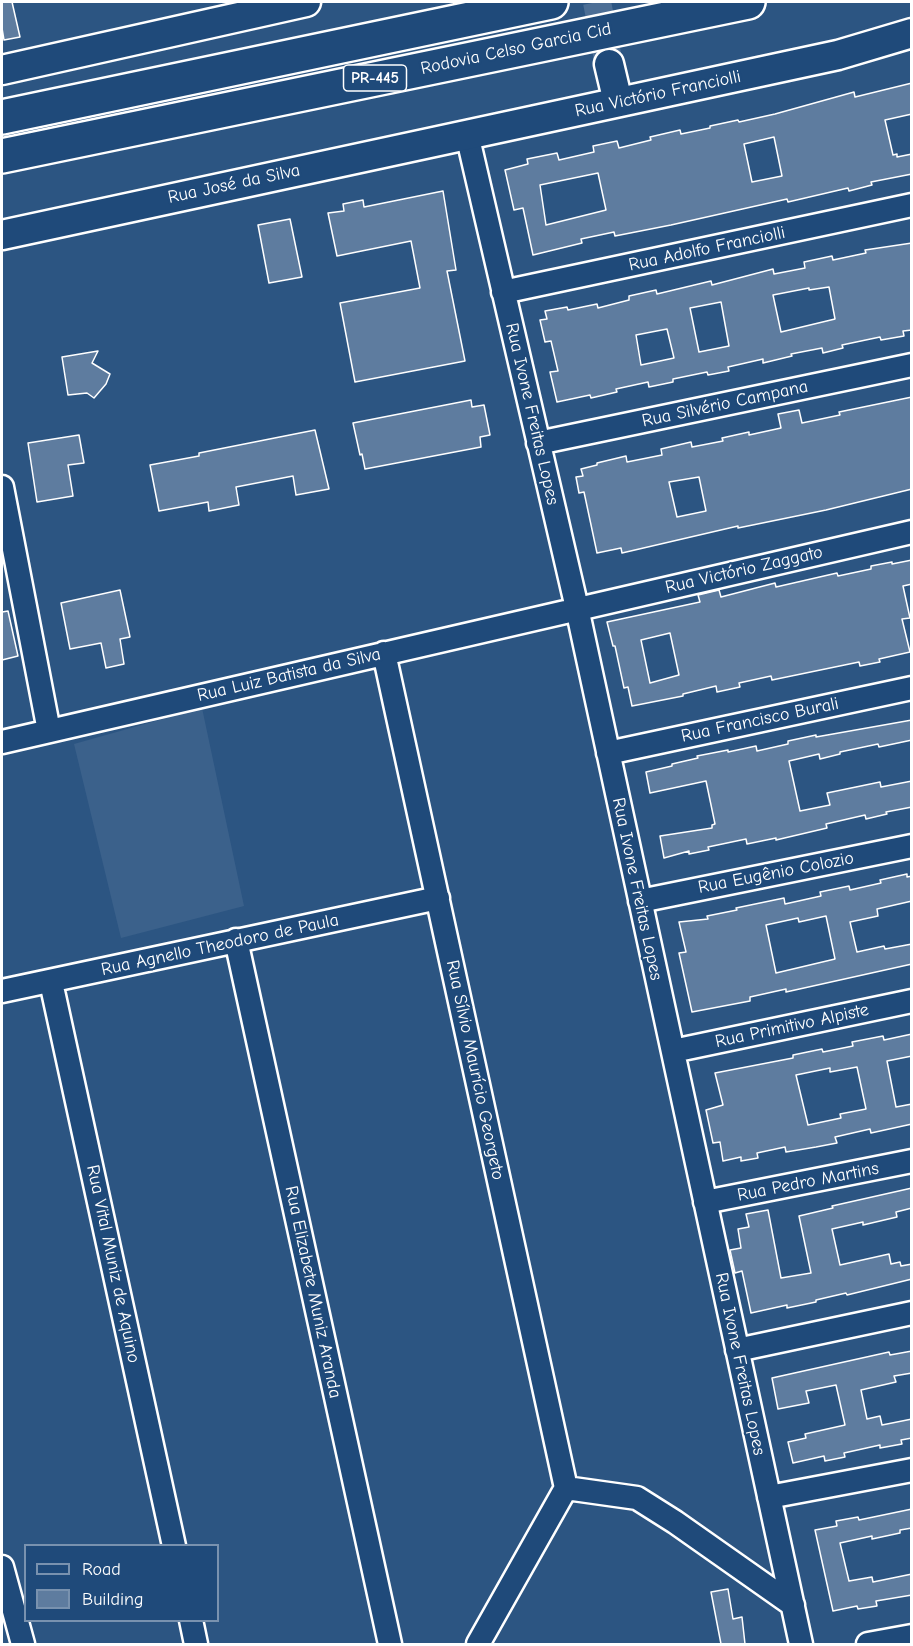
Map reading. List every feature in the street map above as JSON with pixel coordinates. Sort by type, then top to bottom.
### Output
[{"type":"highway","name":"PR-445","points":[[2,117],[550,2]]},
{"type":"highway","name":"Rodovia Celso Garcia Cid","points":[[2,156],[748,2]]},
{"type":"street","points":[[2,70],[306,2]]},
{"type":"street","name":"Rua Victório Franciolli","points":[[850,52],[912,33]]},
{"type":"street","name":"Rua Victório Franciolli","points":[[467,134],[850,52],[912,43]]},
{"type":"street","points":[[609,64],[618,102]]},
{"type":"street","name":"Rua José da Silva","points":[[2,235],[467,134]]},
{"type":"street","name":"Rua Ivone Freitas Lopes","points":[[467,134],[577,608],[801,1644]]},
{"type":"street","name":"Rua Adolfo Franciolli","points":[[503,292],[912,206]]},
{"type":"street","name":"Rua Silvério Campana","points":[[538,443],[912,365]]},
{"type":"street","points":[[2,487],[50,731]]},
{"type":"street","name":"Rua Victório Zaggato","points":[[577,608],[912,532]]},
{"type":"street","name":"Rua Luiz Batista da Silva","points":[[2,742],[577,608]]},
{"type":"street","name":"Rua Sílvio Maurício Georgeto","points":[[384,653],[566,1488]]},
{"type":"street","name":"Rua Francisco Burali","points":[[608,753],[912,688]]},
{"type":"street","name":"Rua Eugênio Colozio","points":[[640,901],[912,846]]},
{"type":"street","name":"Rua Agnello Theodoro de Paula","points":[[2,991],[438,898]]},
{"type":"street","name":"Rua Elizabete Muniz Aranda","points":[[236,940],[390,1644]]},
{"type":"street","name":"Rua Vital Muniz de Aquino","points":[[51,982],[174,1544]]},
{"type":"street","name":"Rua Primitivo Alpiste","points":[[673,1051],[912,1001]]},
{"type":"street","name":"Rua Pedro Martins","points":[[705,1202],[912,1161]]},
{"type":"street","points":[[737,1350],[912,1312]]},
{"type":"street","points":[[770,1497],[912,1470]]},
{"type":"street","points":[[478,1644],[566,1488],[637,1498],[793,1605]]},
{"type":"street","points":[[2,1567],[23,1644]]},
{"type":"street","points":[[190,1622],[196,1644]]},
{"type":"street","points":[[868,1644],[912,1636]]},
{"type":"shaded area","points":[[202,708],[244,906],[121,938],[74,744]]},
{"type":"building","points":[[2,2],[12,2],[20,37],[4,40]]},
{"type":"building","points":[[912,83],[912,114],[885,120],[893,155],[897,154],[897,157],[912,154],[912,174],[871,182],[872,185],[849,191],[848,188],[615,236],[614,232],[581,239],[582,243],[533,255],[523,208],[514,210],[505,170],[528,164],[527,159],[557,153],[559,160],[594,152],[593,146],[617,141],[619,148],[651,140],[650,137],[680,130],[681,134],[738,120],[739,122],[854,92],[855,97]],"holes":[[[774,137],[782,176],[752,182],[744,144]],[[598,173],[606,210],[546,225],[540,185]]]},
{"type":"building","points":[[443,191],[456,270],[447,271],[465,361],[355,382],[340,303],[420,288],[411,241],[337,256],[328,213],[344,211],[343,204],[363,200],[364,207]]},
{"type":"building","points":[[290,219],[302,277],[269,283],[258,225]]},
{"type":"building","points":[[912,243],[912,330],[903,331],[904,336],[881,340],[880,337],[842,345],[843,348],[823,353],[822,348],[791,354],[792,356],[763,363],[763,359],[728,367],[729,371],[708,375],[707,372],[649,387],[648,382],[616,389],[617,392],[591,398],[590,395],[557,402],[550,372],[558,371],[551,341],[545,342],[540,320],[547,319],[545,311],[567,307],[568,310],[597,304],[598,308],[629,300],[629,296],[656,290],[657,294],[711,281],[712,285],[773,269],[774,274],[805,268],[804,262],[832,256],[833,260],[866,253],[865,250]],"holes":[[[829,287],[835,319],[781,332],[773,295],[809,288],[809,290]],[[721,302],[729,346],[699,352],[690,308]],[[667,329],[674,358],[641,365],[636,335]]]},
{"type":"building","points":[[98,351],[92,363],[110,374],[106,384],[94,398],[87,393],[68,395],[62,357]]},
{"type":"building","points":[[912,397],[912,489],[826,510],[738,528],[738,526],[622,553],[621,548],[597,553],[584,492],[579,493],[576,477],[583,476],[581,469],[626,456],[627,462],[662,455],[661,449],[691,442],[692,447],[723,441],[722,438],[749,432],[749,435],[781,428],[778,414],[799,410],[802,423],[840,415],[839,412]],"holes":[[[699,477],[706,511],[677,517],[669,482]]]},
{"type":"building","points":[[471,400],[472,407],[484,405],[490,435],[480,437],[481,447],[365,469],[353,423]]},
{"type":"building","points":[[315,430],[329,489],[296,495],[293,476],[236,487],[239,505],[209,511],[208,502],[159,511],[150,465]]},
{"type":"building","points":[[79,435],[84,463],[68,465],[73,496],[37,502],[28,443]]},
{"type":"building","points":[[912,560],[912,584],[903,586],[910,618],[902,619],[910,652],[860,666],[859,662],[772,680],[771,676],[739,683],[740,687],[717,692],[716,686],[683,694],[683,696],[632,706],[628,687],[624,688],[607,622],[700,602],[698,595],[719,590],[721,597],[775,583],[776,587],[837,573],[838,576],[871,569],[871,566],[892,562],[892,564]],"holes":[[[670,633],[679,675],[650,683],[641,640]]]},
{"type":"building","points":[[120,590],[130,637],[120,639],[124,664],[106,668],[101,643],[70,649],[61,603]]},
{"type":"building","points":[[8,611],[18,656],[2,660],[2,612]]},
{"type":"building","points":[[912,720],[912,740],[879,747],[878,744],[820,759],[819,754],[789,761],[800,811],[830,805],[827,793],[880,782],[881,787],[912,781],[912,807],[866,819],[865,815],[826,824],[827,828],[776,840],[776,838],[747,844],[746,839],[708,847],[709,850],[689,854],[689,851],[664,858],[660,836],[712,828],[715,824],[706,781],[650,793],[646,772],[698,758],[697,756],[756,746],[757,751],[816,735],[816,737]]},
{"type":"building","points":[[907,874],[907,877],[912,876],[912,901],[877,909],[878,916],[850,922],[857,952],[884,946],[885,949],[912,944],[912,964],[786,992],[786,989],[750,997],[750,1001],[692,1012],[679,953],[686,952],[679,922],[708,919],[707,916],[784,898],[785,904],[821,896],[820,892],[849,886],[850,890],[881,883],[880,880]],"holes":[[[826,916],[835,959],[776,973],[766,925],[798,918],[799,922]]]},
{"type":"building","points":[[912,1034],[912,1056],[887,1061],[896,1107],[912,1104],[912,1124],[871,1133],[870,1129],[835,1137],[837,1143],[786,1152],[785,1147],[757,1153],[758,1158],[741,1161],[741,1157],[723,1161],[720,1142],[713,1143],[706,1110],[723,1105],[715,1073],[793,1058],[793,1055],[822,1049],[823,1052],[853,1046],[852,1042],[883,1036],[884,1040]],"holes":[[[857,1067],[866,1109],[840,1114],[841,1118],[808,1125],[796,1075],[830,1068],[830,1072]]]},
{"type":"building","points":[[912,1188],[912,1208],[896,1212],[897,1217],[832,1229],[840,1265],[889,1254],[891,1264],[900,1262],[901,1266],[912,1264],[912,1279],[816,1300],[816,1302],[787,1308],[787,1305],[751,1313],[742,1271],[735,1273],[730,1250],[741,1248],[738,1229],[749,1227],[746,1214],[768,1210],[781,1278],[811,1273],[799,1216]]},
{"type":"building","points":[[912,1351],[912,1373],[894,1376],[896,1382],[861,1390],[867,1419],[880,1416],[882,1425],[912,1419],[912,1438],[901,1440],[902,1444],[880,1448],[880,1445],[844,1453],[845,1457],[825,1461],[824,1456],[793,1463],[788,1442],[806,1438],[805,1434],[845,1425],[836,1385],[806,1391],[809,1403],[778,1409],[772,1378],[889,1352],[890,1355]]},
{"type":"building","points":[[912,1509],[912,1528],[872,1539],[872,1536],[840,1543],[849,1581],[872,1577],[873,1582],[912,1574],[912,1595],[876,1601],[877,1606],[858,1609],[857,1606],[833,1611],[815,1530],[837,1526],[836,1521],[858,1517],[859,1520]]},
{"type":"building","points":[[728,1589],[733,1619],[742,1617],[745,1644],[721,1644],[711,1592]]},
{"type":"tunnel","points":[[597,2],[609,64]]}]
